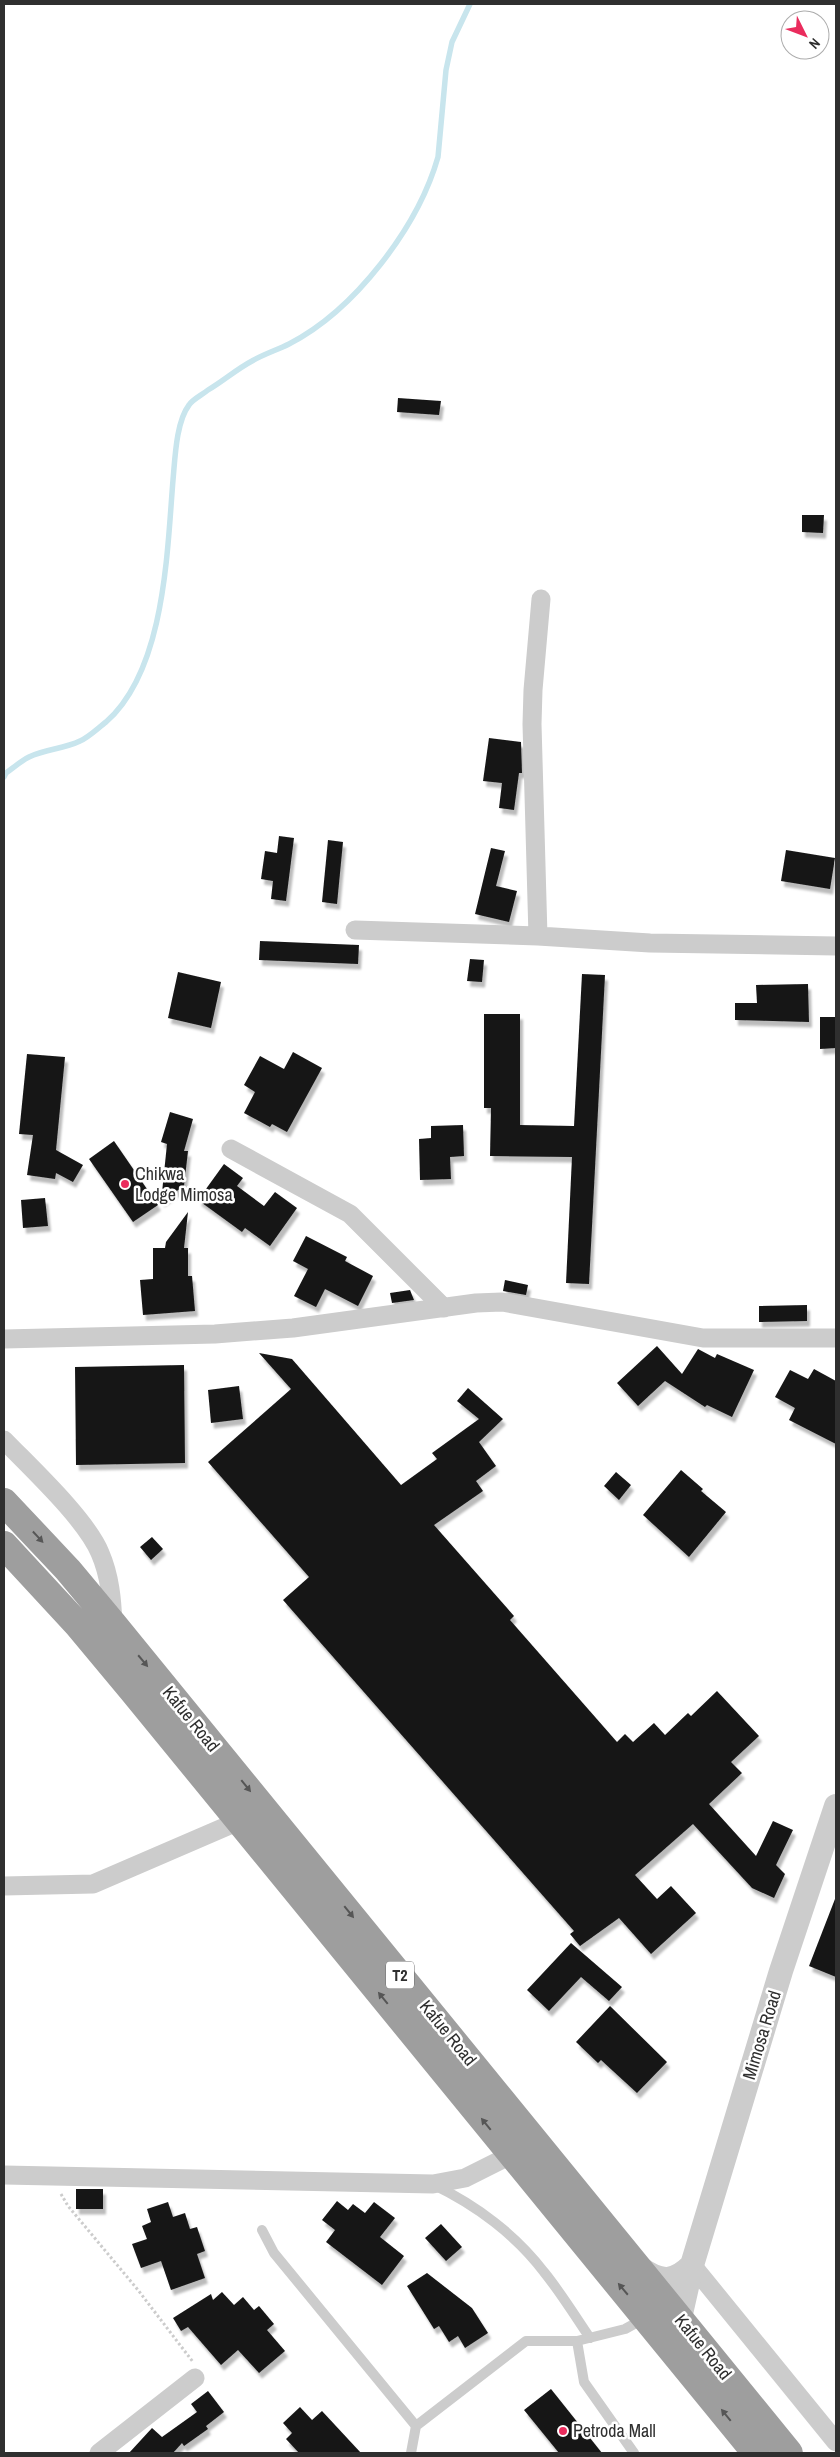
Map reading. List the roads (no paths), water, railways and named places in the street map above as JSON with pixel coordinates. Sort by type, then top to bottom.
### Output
[{"type":"highway","name":"Kafue Road","points":[[4,1502],[68,1570],[113,1624],[790,2453]]},
{"type":"highway","name":"Kafue Road","points":[[4,1545],[78,1625],[756,2453]]},
{"type":"street","points":[[538,936],[532,716],[541,599]]},
{"type":"street","points":[[354,930],[538,936],[650,943],[836,946]]},
{"type":"street","points":[[231,1149],[350,1214],[444,1308]]},
{"type":"street","points":[[4,1339],[215,1334],[293,1328],[476,1303],[502,1302],[703,1338],[836,1338]]},
{"type":"street","points":[[4,1440],[76,1517],[100,1552],[111,1592],[113,1624]]},
{"type":"street","name":"Mimosa Road","points":[[680,2318],[692,2265],[781,1971],[836,1806]]},
{"type":"street","points":[[4,1886],[93,1884],[239,1822]]},
{"type":"street","points":[[4,2175],[433,2184],[471,2176],[511,2155]]},
{"type":"street","points":[[640,2268],[653,2277],[668,2279],[682,2275],[692,2265],[836,2442]]},
{"type":"street","points":[[99,2453],[195,2378]]},
{"type":"lane","points":[[433,2184],[484,2213],[516,2243],[544,2271],[590,2338]]},
{"type":"lane","points":[[262,2230],[274,2254],[416,2426]]},
{"type":"lane","points":[[411,2453],[416,2426],[526,2342],[577,2341],[625,2329],[646,2317]]},
{"type":"lane","points":[[577,2341],[584,2382],[634,2453]]},
{"type":"waterway","points":[[4,777],[6,773],[29,757],[74,744],[87,737],[106,722],[126,700],[141,673],[152,642],[159,609],[165,575],[176,452],[181,421],[185,412],[195,399],[241,368],[314,329],[360,288],[381,264],[416,211],[429,184],[438,157],[446,70],[452,42],[470,4]]},
{"type":"place","name":"Chikwa Lodge Mimosa","points":[[125,1184]]},
{"type":"place","name":"Petroda Mall","points":[[563,2431]]}]
